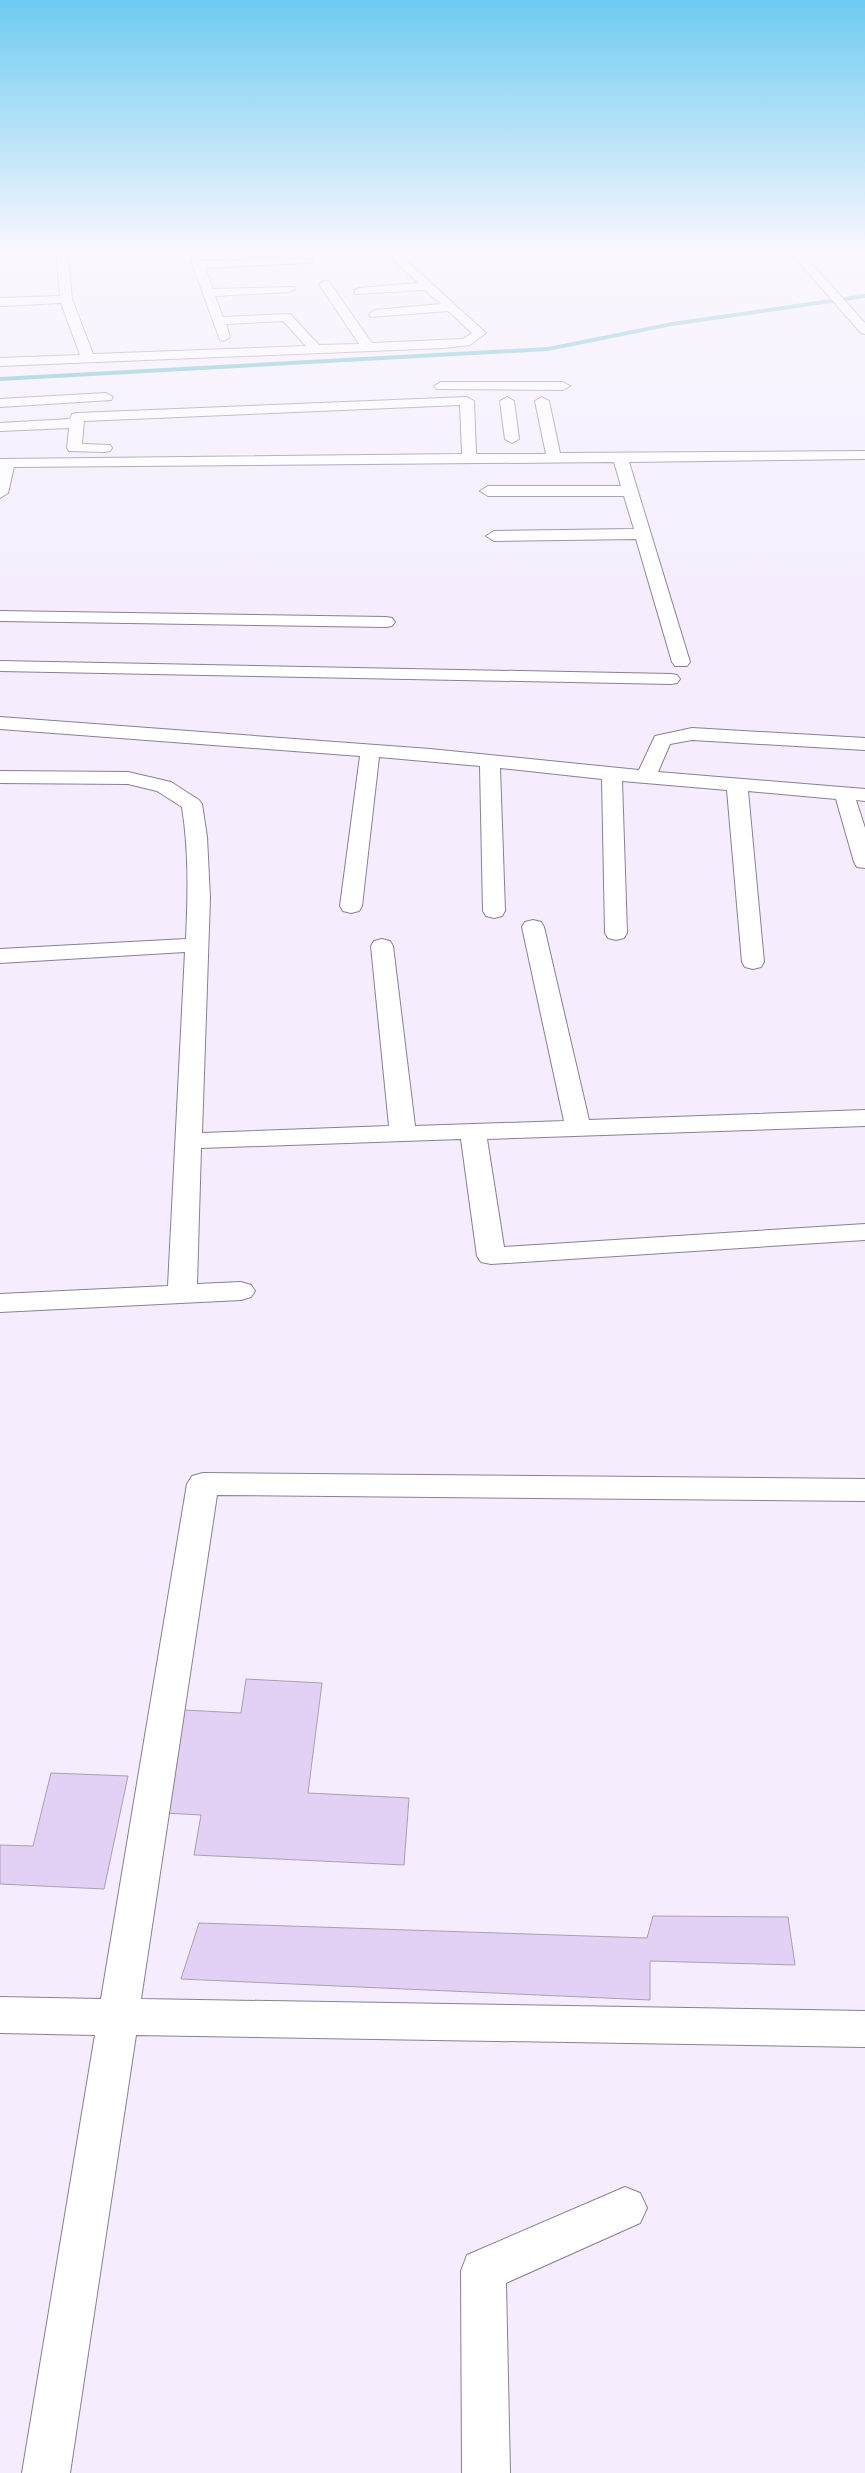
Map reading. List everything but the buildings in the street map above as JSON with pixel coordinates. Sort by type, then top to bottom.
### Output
[{"type":"street","points":[[426,386],[563,386]]},
{"type":"street","points":[[0,403],[124,396]]},
{"type":"street","points":[[169,447],[74,448],[77,417],[472,401],[469,458]]},
{"type":"street","points":[[512,439],[502,401],[557,401]]},
{"type":"street","points":[[542,401],[554,458]]},
{"type":"street","points":[[0,427],[76,424]]},
{"type":"street","points":[[0,493],[4,463],[865,456]]},
{"type":"street","points":[[620,457],[681,662]]},
{"type":"street","points":[[488,491],[630,490]]},
{"type":"street","points":[[494,536],[643,534]]},
{"type":"street","points":[[0,616],[386,622]]},
{"type":"street","points":[[0,666],[671,679]]},
{"type":"street","points":[[0,723],[370,751],[865,795]]},
{"type":"street","points":[[646,777],[662,740],[692,734],[865,744]]},
{"type":"street","points":[[351,906],[370,751]]},
{"type":"street","points":[[490,762],[494,911]]},
{"type":"street","points":[[612,774],[616,933]]},
{"type":"street","points":[[0,777],[128,778],[164,786],[192,804],[197,837],[197,945],[182,1294]]},
{"type":"street","points":[[736,784],[753,962]]},
{"type":"street","points":[[844,793],[865,862]]},
{"type":"street","points":[[533,927],[578,1128]]},
{"type":"street","points":[[0,956],[197,945]]},
{"type":"street","points":[[382,946],[403,1134]]},
{"type":"street","points":[[190,1142],[865,1118]]},
{"type":"street","points":[[473,1131],[491,1256],[865,1232]]},
{"type":"street","points":[[0,1303],[240,1291]]},
{"type":"street","points":[[46,2473],[203,1484],[865,1490]]},
{"type":"street","points":[[0,2015],[865,2029]]},
{"type":"street","points":[[486,2473],[483,2271],[625,2208]]},
{"type":"waterway","points":[[0,379],[212,367]]}]
